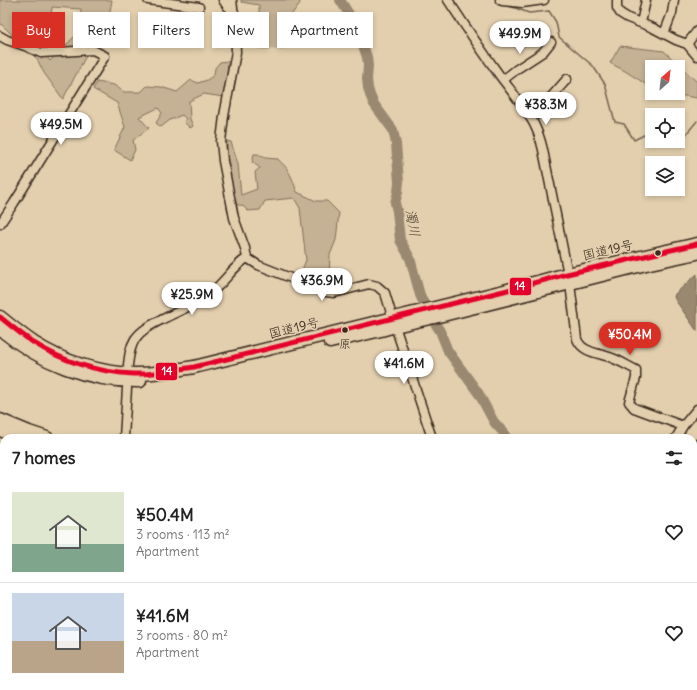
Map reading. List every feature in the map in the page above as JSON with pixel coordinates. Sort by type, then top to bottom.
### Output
[{"type":"highway","name":"国道19号","points":[[0,317],[34,343],[52,353],[90,368],[134,374],[159,372],[194,367],[394,322],[568,279],[697,244]]},
{"type":"highway","name":"国道19号","points":[[568,279],[697,253]]},
{"type":"highway","name":"国道19号","points":[[0,329],[32,352],[72,371],[108,380],[131,382],[193,375],[381,330],[394,322]]},
{"type":"highway","points":[[0,420],[35,434]]},
{"type":"highway","points":[[0,430],[10,434]]},
{"type":"street","points":[[148,0],[199,7]]},
{"type":"street","points":[[223,0],[234,12]]},
{"type":"street","points":[[232,0],[234,12]]},
{"type":"street","points":[[448,0],[530,117],[538,135],[543,150],[568,279],[578,343],[595,353],[612,358],[636,370],[636,378],[629,402],[634,408],[683,426]]},
{"type":"street","points":[[500,0],[522,3],[544,0]]},
{"type":"street","points":[[617,0],[617,8],[620,13],[687,44],[697,56]]},
{"type":"street","points":[[640,23],[646,0]]},
{"type":"street","points":[[664,34],[672,12],[674,0]]},
{"type":"street","points":[[687,44],[697,31]]},
{"type":"street","points":[[0,36],[42,53],[93,50],[105,56],[14,204],[0,224]]},
{"type":"street","points":[[503,80],[543,52],[551,42]]},
{"type":"street","points":[[236,48],[221,141],[223,161],[234,218],[247,258],[258,265],[326,292],[334,293],[369,284],[377,286],[385,294],[431,434]]},
{"type":"street","points":[[530,117],[534,116],[538,112],[567,79]]},
{"type":"street","points":[[128,365],[129,354],[133,344],[142,331],[202,299],[215,290],[240,263],[247,258]]},
{"type":"street","points":[[124,434],[127,388]]},
{"type":"street","points":[[678,434],[697,409]]},
{"type":"shaded area","points":[[0,0],[112,0],[109,12],[81,12],[81,9],[52,7],[51,12],[12,12],[12,35],[0,23]]},
{"type":"shaded area","points":[[241,0],[299,0],[300,3],[293,12],[277,12],[277,48],[283,49],[258,48],[269,48],[269,12],[259,12],[259,5],[241,2]]},
{"type":"shaded area","points":[[73,38],[73,48],[90,48],[63,99],[44,73],[37,59],[26,48],[41,48],[50,61],[63,48],[65,48],[65,46]]},
{"type":"shaded area","points":[[620,46],[664,51],[674,60],[645,60],[645,84],[610,63]]},
{"type":"shaded area","points":[[228,61],[227,77],[223,97],[204,94],[189,101],[190,119],[193,126],[190,128],[184,122],[186,119],[182,115],[170,120],[161,127],[156,123],[162,113],[158,108],[139,117],[149,128],[133,140],[135,150],[130,160],[114,150],[125,127],[117,103],[93,89],[97,82],[114,85],[124,92],[141,92],[147,86],[161,87],[177,92],[191,80],[198,83],[207,80],[214,75],[215,68],[220,62]]},
{"type":"shaded area","points":[[685,71],[697,82],[697,98],[685,96]]},
{"type":"shaded area","points":[[227,141],[231,142],[238,164],[241,195],[257,189],[255,172],[260,168],[252,162],[254,154],[258,154],[265,158],[278,159],[289,172],[297,192],[316,201],[327,201],[339,213],[336,240],[330,255],[329,279],[314,273],[306,279],[300,275],[306,260],[300,208],[294,198],[265,201],[260,210],[248,211],[242,205],[236,205],[227,159]]},
{"type":"shaded area","points":[[697,274],[697,331],[674,297],[675,294]]},
{"type":"waterway","name":"濁川","points":[[340,0],[357,28],[367,57],[367,79],[370,95],[374,104],[393,130],[396,144],[399,182],[395,203],[400,240],[410,258],[420,295],[429,314],[440,331],[448,351],[479,394],[494,422],[505,434]]},
{"type":"waterway","points":[[507,5],[529,13],[549,11],[556,22],[559,37],[593,66],[605,84],[615,122],[624,124],[634,140],[645,134]]},
{"type":"waterway","points":[[685,136],[697,121]]},
{"type":"transit line","name":"14","points":[[0,317],[34,343],[69,361],[120,373],[156,373],[194,367],[504,291],[567,274],[697,244]]},
{"type":"place","name":"原","points":[[345,330]]}]
